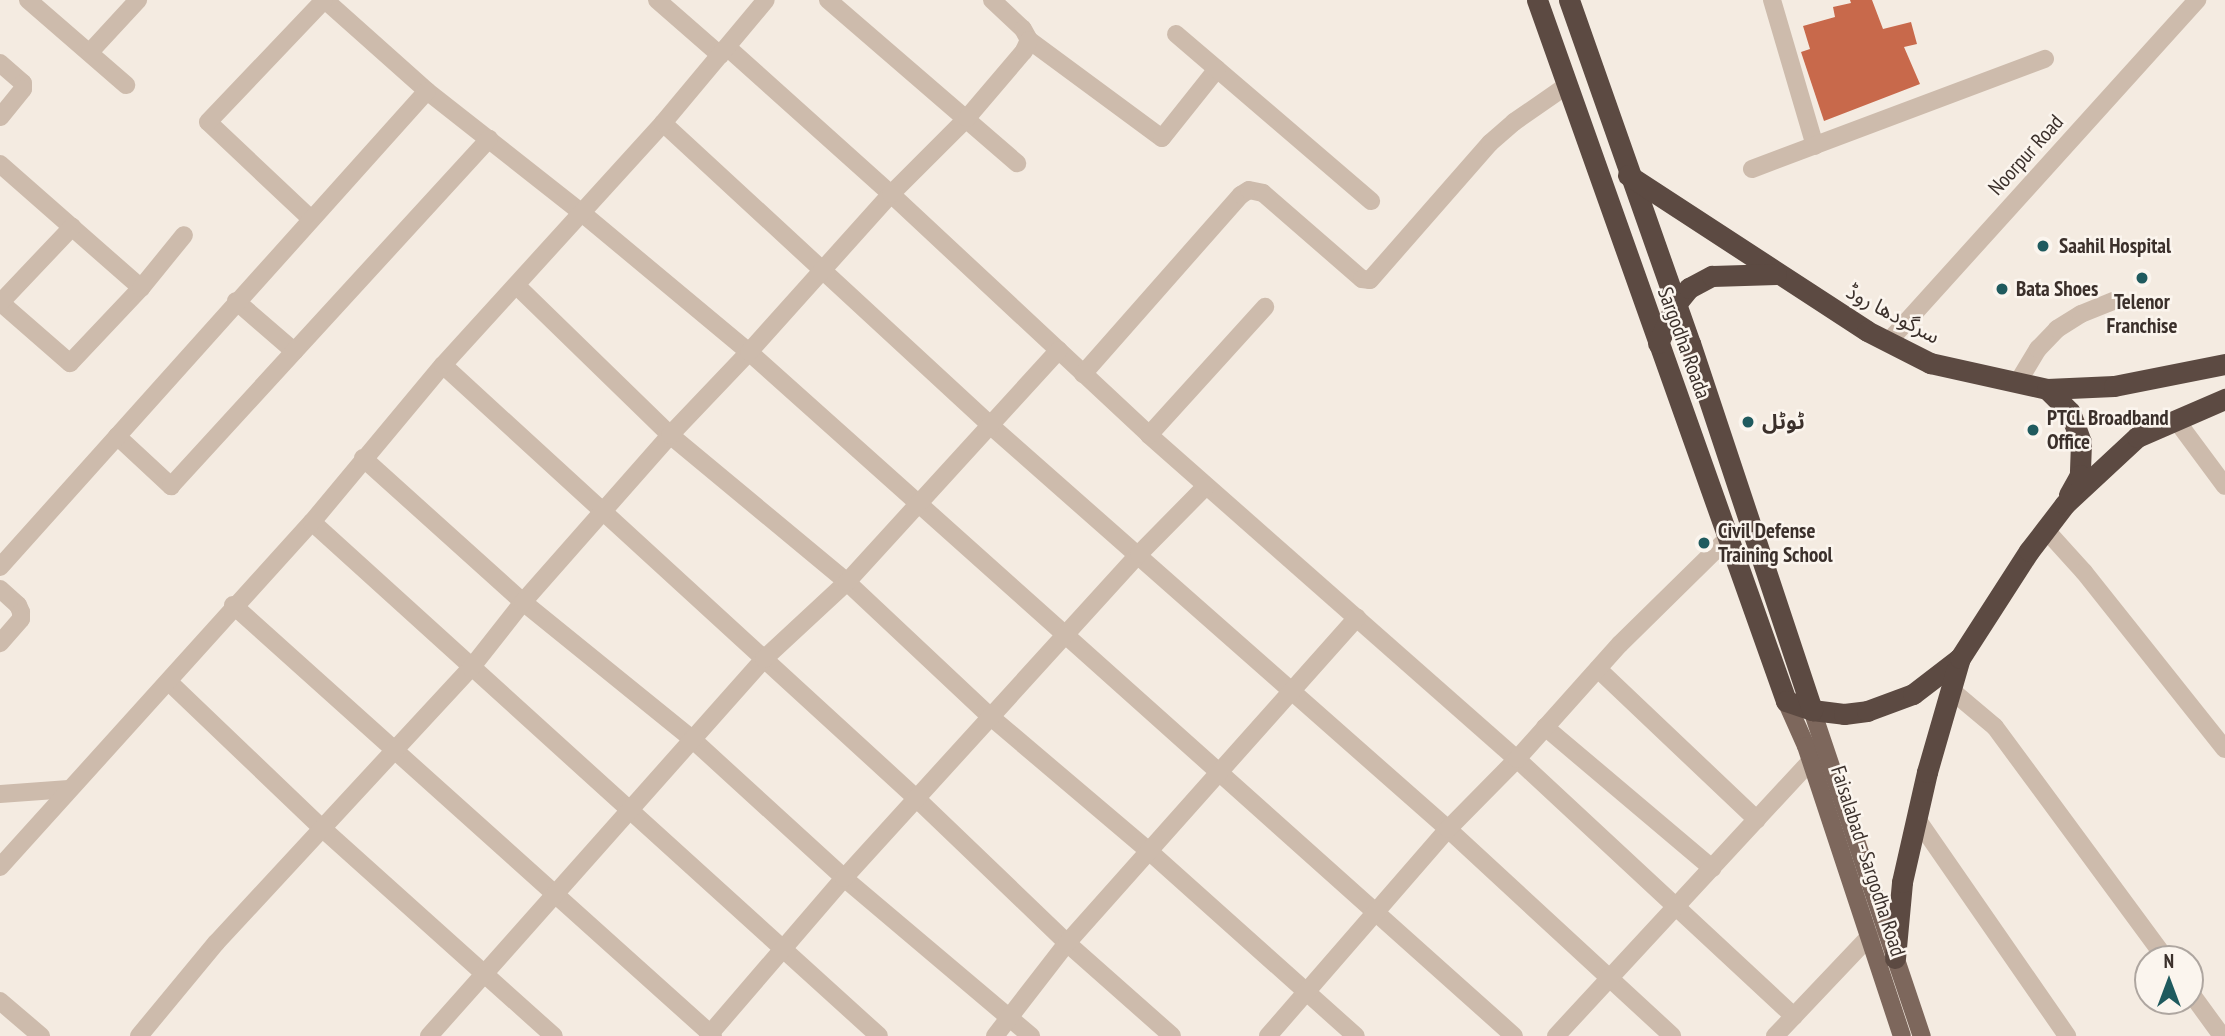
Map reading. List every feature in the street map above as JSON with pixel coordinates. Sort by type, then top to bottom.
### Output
[{"type":"highway","name":"Sargodha Roada","points":[[1537,0],[1786,701]]},
{"type":"highway","name":"Sargodha Roada","points":[[1569,0],[1628,175],[1676,304],[1812,710]]},
{"type":"highway","name":"سرگودھا روڈ","points":[[1628,175],[1867,331],[1930,363],[2047,389],[2115,386],[2218,366]]},
{"type":"highway","points":[[1658,343],[1676,304],[1689,288],[1712,276],[1776,274]]},
{"type":"highway","points":[[2047,389],[2070,412],[2081,442],[2080,475],[2066,504]]},
{"type":"highway","points":[[1895,958],[1902,882],[1960,658],[2045,529],[2066,504],[2137,437],[2225,399]]},
{"type":"highway","points":[[1786,701],[1812,710],[1844,714],[1867,711],[1913,694],[1960,658]]},
{"type":"main road","name":"Faisalabad - Sargodha Road","points":[[1786,701],[1811,761],[1902,1036]]},
{"type":"main road","name":"Faisalabad - Sargodha Road","points":[[1812,710],[1922,1036]]},
{"type":"street","points":[[28,0],[126,85]]},
{"type":"street","points":[[90,52],[138,0]]},
{"type":"street","points":[[311,219],[208,122],[325,0],[427,91],[582,213],[749,352],[1514,1036]]},
{"type":"street","points":[[657,0],[724,51],[891,194],[1149,435],[1517,760],[1794,1016]]},
{"type":"street","points":[[0,867],[169,682],[233,606],[312,522],[443,365],[663,123],[766,0]]},
{"type":"street","points":[[828,0],[1017,163]]},
{"type":"street","points":[[992,0],[1023,29],[1029,40],[1162,138],[1217,69]]},
{"type":"street","points":[[1772,0],[1815,146]]},
{"type":"street","name":"Noorpur Road","points":[[1889,341],[2197,0]]},
{"type":"street","points":[[1176,34],[1371,201]]},
{"type":"street","points":[[139,1036],[216,943],[471,668],[523,602],[670,435],[749,352],[891,194],[967,118],[1024,51],[1029,40]]},
{"type":"street","points":[[1752,169],[2045,59]]},
{"type":"street","points":[[0,63],[23,83],[20,97],[0,117]]},
{"type":"street","points":[[1083,374],[1241,195],[1249,190],[1263,193],[1362,279],[1370,280],[1490,143],[1514,122],[1566,86]]},
{"type":"street","points":[[0,567],[427,91]]},
{"type":"street","points":[[663,123],[992,426],[1448,829],[1672,1036]]},
{"type":"street","points":[[117,436],[171,486],[489,139]]},
{"type":"street","points":[[0,164],[141,288]]},
{"type":"street","points":[[72,227],[0,302],[70,363],[141,288],[184,235]]},
{"type":"street","points":[[517,286],[670,435],[847,582],[992,718],[1150,852],[1356,1036]]},
{"type":"street","points":[[236,301],[294,351]]},
{"type":"street","points":[[2018,382],[2038,349],[2057,329],[2081,313],[2114,301]]},
{"type":"street","points":[[1149,435],[1265,307]]},
{"type":"street","points":[[429,1036],[764,659],[847,582],[1059,350]]},
{"type":"street","points":[[443,365],[916,798],[1067,943],[1172,1036]]},
{"type":"street","points":[[2176,420],[2225,486]]},
{"type":"street","points":[[363,458],[523,602],[692,740],[844,878],[1031,1036]]},
{"type":"street","points":[[233,606],[710,1035],[916,798],[992,718],[1139,554],[1206,486]]},
{"type":"street","points":[[312,522],[879,1036]]},
{"type":"street","points":[[2045,529],[2084,572],[2225,749]]},
{"type":"street","points":[[1268,1036],[1448,829],[1517,760],[1598,669],[1727,539]]},
{"type":"street","points":[[0,589],[18,605],[21,619],[0,643]]},
{"type":"street","points":[[995,1036],[1067,943],[1222,773],[1357,618]]},
{"type":"street","points":[[1598,669],[1756,820]]},
{"type":"street","points":[[169,682],[323,829],[554,1036]]},
{"type":"street","points":[[1951,690],[1995,727],[2156,945]]},
{"type":"street","points":[[1545,726],[1712,868]]},
{"type":"street","points":[[1556,1036],[1811,761]]},
{"type":"street","points":[[0,794],[69,789]]},
{"type":"street","points":[[1917,819],[2067,1036]]},
{"type":"street","points":[[1775,1036],[1870,936]]},
{"type":"street","points":[[0,1001],[41,1036]]},
{"type":"street","points":[[2204,1011],[2222,1036]]},
{"type":"building","points":[[1850,0],[1872,0],[1883,29],[1911,22],[1917,44],[1904,47],[1920,84],[1824,121],[1801,52],[1810,49],[1803,26],[1835,17],[1833,7],[1851,3]]},
{"type":"place","name":"Saahil Hospital","points":[[2043,246]]},
{"type":"place","name":"Telenor Franchise","points":[[2142,278]]},
{"type":"place","name":"Bata Shoes","points":[[2002,289]]},
{"type":"place","name":"ٹوٹل","points":[[1748,422]]},
{"type":"place","name":"PTCL Broadband Office","points":[[2033,430]]},
{"type":"place","name":"Civil Defense Training School","points":[[1704,543]]}]
